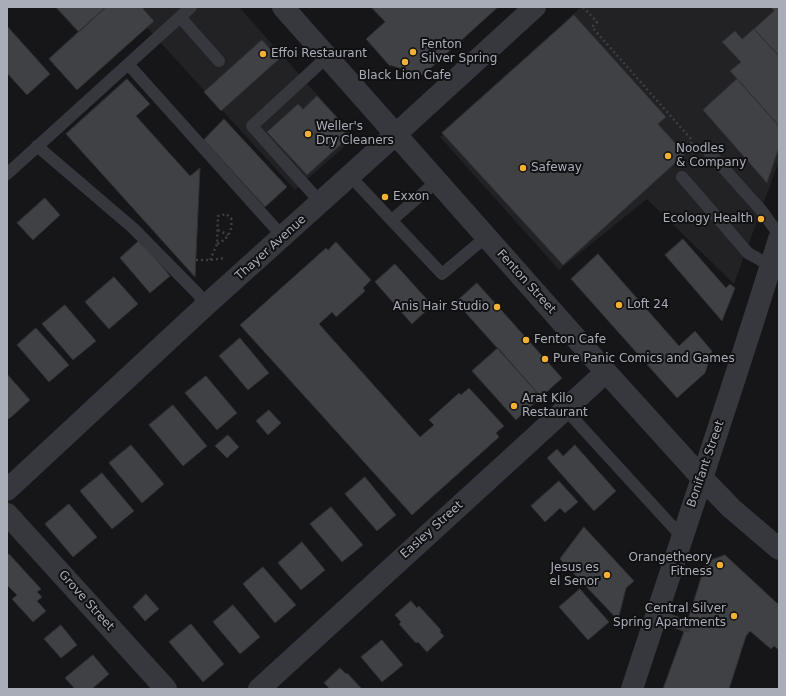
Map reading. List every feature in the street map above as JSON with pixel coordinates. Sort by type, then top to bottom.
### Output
[{"type":"street","name":"Fenton Street","points":[[283,7],[436,181],[702,478],[731,508],[779,549]]},
{"type":"street","name":"Thayer Avenue","points":[[7,490],[205,306],[321,203],[535,7]]},
{"type":"street","name":"Bonifant Street","points":[[632,689],[779,239]]},
{"type":"street","name":"Easley Street","points":[[259,689],[606,372]]},
{"type":"street","name":"Grove Street","points":[[7,514],[166,689]]},
{"type":"lane","points":[[7,174],[191,7]]},
{"type":"lane","points":[[180,17],[219,61]]},
{"type":"lane","points":[[321,203],[252,126],[327,57]]},
{"type":"lane","points":[[128,64],[283,237]]},
{"type":"lane","points":[[37,146],[133,228],[198,294],[205,306]]},
{"type":"lane","points":[[709,152],[762,211],[779,235]]},
{"type":"lane","points":[[350,176],[442,274],[486,237]]},
{"type":"lane","points":[[682,177],[748,253],[771,266]]},
{"type":"lane","points":[[392,220],[436,181]]},
{"type":"lane","points":[[565,409],[682,537]]},
{"type":"lane","points":[[656,615],[686,626]]},
{"type":"path","points":[[583,7],[597,22],[592,27],[691,139],[692,152],[690,162],[682,177]]},
{"type":"path","points":[[210,260],[217,244],[216,237],[218,230],[218,216],[226,214],[231,218],[232,224],[228,235],[224,240],[217,244]]},
{"type":"path","points":[[218,230],[228,235]]},
{"type":"path","points":[[196,260],[224,258]]},
{"type":"shaded area","points":[[128,7],[239,7],[355,137],[295,190]]},
{"type":"shaded area","points":[[581,7],[779,7],[779,161],[734,284],[647,199],[559,270],[440,137]]},
{"type":"building","points":[[56,7],[106,7],[79,32]]},
{"type":"building","points":[[106,7],[145,7],[143,9],[154,21],[77,90],[49,59]]},
{"type":"building","name":"Fenton Silver Spring","points":[[371,7],[498,7],[423,75],[389,65],[366,39],[385,22]]},
{"type":"building","points":[[771,7],[779,7],[779,56],[754,29],[774,11]]},
{"type":"building","points":[[574,15],[666,117],[658,124],[685,154],[563,265],[442,133]]},
{"type":"building","points":[[7,26],[50,74],[27,95],[7,73]]},
{"type":"building","points":[[754,29],[779,56],[779,126],[730,71],[741,62],[722,42],[735,31],[742,39]]},
{"type":"building","points":[[262,40],[279,59],[221,111],[204,92]]},
{"type":"building","points":[[127,79],[150,104],[136,116],[190,176],[200,168],[195,277],[66,134]]},
{"type":"building","points":[[737,79],[779,126],[779,147],[767,183],[703,110]]},
{"type":"building","name":"Weller's Dry Cleaners","points":[[317,96],[343,124],[339,127],[349,137],[307,175],[267,132],[298,104],[303,109]]},
{"type":"building","points":[[224,119],[287,187],[265,207],[204,140]]},
{"type":"building","points":[[45,198],[60,215],[33,240],[17,223]]},
{"type":"building","points":[[683,239],[726,288],[730,284],[735,288],[722,321],[665,255]]},
{"type":"building","points":[[140,240],[170,276],[150,293],[120,258]]},
{"type":"building","points":[[336,242],[371,280],[363,288],[365,291],[336,317],[332,312],[319,324],[420,437],[434,425],[429,420],[459,393],[461,395],[469,388],[504,426],[496,433],[499,437],[412,515],[240,325],[326,248],[328,250]]},
{"type":"building","name":"Loft 24","points":[[598,254],[679,346],[695,331],[712,351],[705,373],[677,398],[571,279]]},
{"type":"building","points":[[395,264],[432,305],[412,324],[375,282]]},
{"type":"building","points":[[114,277],[138,304],[109,329],[85,302]]},
{"type":"building","points":[[477,283],[562,378],[541,397],[456,302]]},
{"type":"building","points":[[65,305],[96,341],[73,360],[42,324]]},
{"type":"building","points":[[36,328],[69,365],[49,382],[17,345]]},
{"type":"building","points":[[240,338],[269,373],[248,390],[219,356]]},
{"type":"building","points":[[498,348],[541,397],[516,420],[472,371]]},
{"type":"building","points":[[7,374],[30,400],[9,419],[7,417]]},
{"type":"building","points":[[206,376],[237,413],[217,430],[185,393]]},
{"type":"building","points":[[173,405],[207,446],[183,466],[149,425]]},
{"type":"building","points":[[269,410],[281,423],[268,435],[256,421]]},
{"type":"building","points":[[228,435],[239,447],[227,458],[215,446]]},
{"type":"building","points":[[131,445],[164,484],[142,503],[109,463]]},
{"type":"building","points":[[575,445],[616,491],[594,511],[547,458],[557,449],[563,456]]},
{"type":"building","points":[[102,473],[134,511],[112,529],[80,491]]},
{"type":"building","points":[[365,477],[396,515],[377,531],[345,494]]},
{"type":"building","points":[[559,481],[578,502],[565,513],[560,508],[545,522],[531,506]]},
{"type":"building","points":[[69,504],[97,537],[73,557],[45,524]]},
{"type":"building","points":[[331,507],[363,545],[342,562],[310,524]]},
{"type":"building","name":"Jesus es el Senor","points":[[584,527],[634,581],[626,588],[618,620],[560,559]]},
{"type":"building","points":[[302,542],[325,570],[301,590],[278,563]]},
{"type":"building","points":[[9,554],[41,589],[37,592],[42,597],[37,601],[46,611],[33,622],[12,599],[17,595],[7,585],[7,556]]},
{"type":"building","name":"Central Silver Spring Apartments","points":[[725,555],[779,605],[779,650],[774,646],[771,649],[750,631],[746,636],[729,689],[663,689],[686,626],[706,562]]},
{"type":"building","points":[[263,567],[296,605],[275,623],[243,584]]},
{"type":"building","points":[[580,589],[609,622],[588,640],[559,607]]},
{"type":"building","points":[[146,594],[159,609],[145,621],[133,607]]},
{"type":"building","points":[[411,601],[417,608],[419,606],[441,630],[440,632],[444,636],[427,652],[418,642],[416,643],[399,624],[401,622],[395,615]]},
{"type":"building","points":[[233,605],[260,637],[240,654],[213,622]]},
{"type":"building","points":[[191,624],[224,664],[203,682],[169,642]]},
{"type":"building","points":[[61,625],[77,645],[61,658],[44,639]]},
{"type":"building","points":[[382,640],[403,665],[382,682],[361,657]]},
{"type":"building","points":[[93,655],[109,674],[92,689],[75,689],[65,678]]},
{"type":"building","points":[[340,668],[346,674],[347,673],[362,689],[328,689],[329,688],[324,683]]},
{"type":"place","name":"Fenton Silver Spring","points":[[413,52]]},
{"type":"place","name":"Effoi Restaurant","points":[[263,54]]},
{"type":"place","name":"Black Lion Cafe","points":[[405,62]]},
{"type":"place","name":"Weller's Dry Cleaners","points":[[308,134]]},
{"type":"place","name":"Noodles & Company","points":[[668,156]]},
{"type":"place","name":"Safeway","points":[[523,168]]},
{"type":"place","name":"Exxon","points":[[385,197]]},
{"type":"place","name":"Ecology Health","points":[[761,219]]},
{"type":"place","name":"Loft 24","points":[[619,305]]},
{"type":"place","name":"Anis Hair Studio","points":[[497,307]]},
{"type":"place","name":"Fenton Cafe","points":[[526,340]]},
{"type":"place","name":"Pure Panic Comics and Games","points":[[545,359]]},
{"type":"place","name":"Arat Kilo Restaurant","points":[[514,406]]},
{"type":"place","name":"Orangetheory Fitness","points":[[720,565]]},
{"type":"place","name":"Jesus es el Senor","points":[[607,575]]},
{"type":"place","name":"Central Silver Spring Apartments","points":[[734,616]]}]
